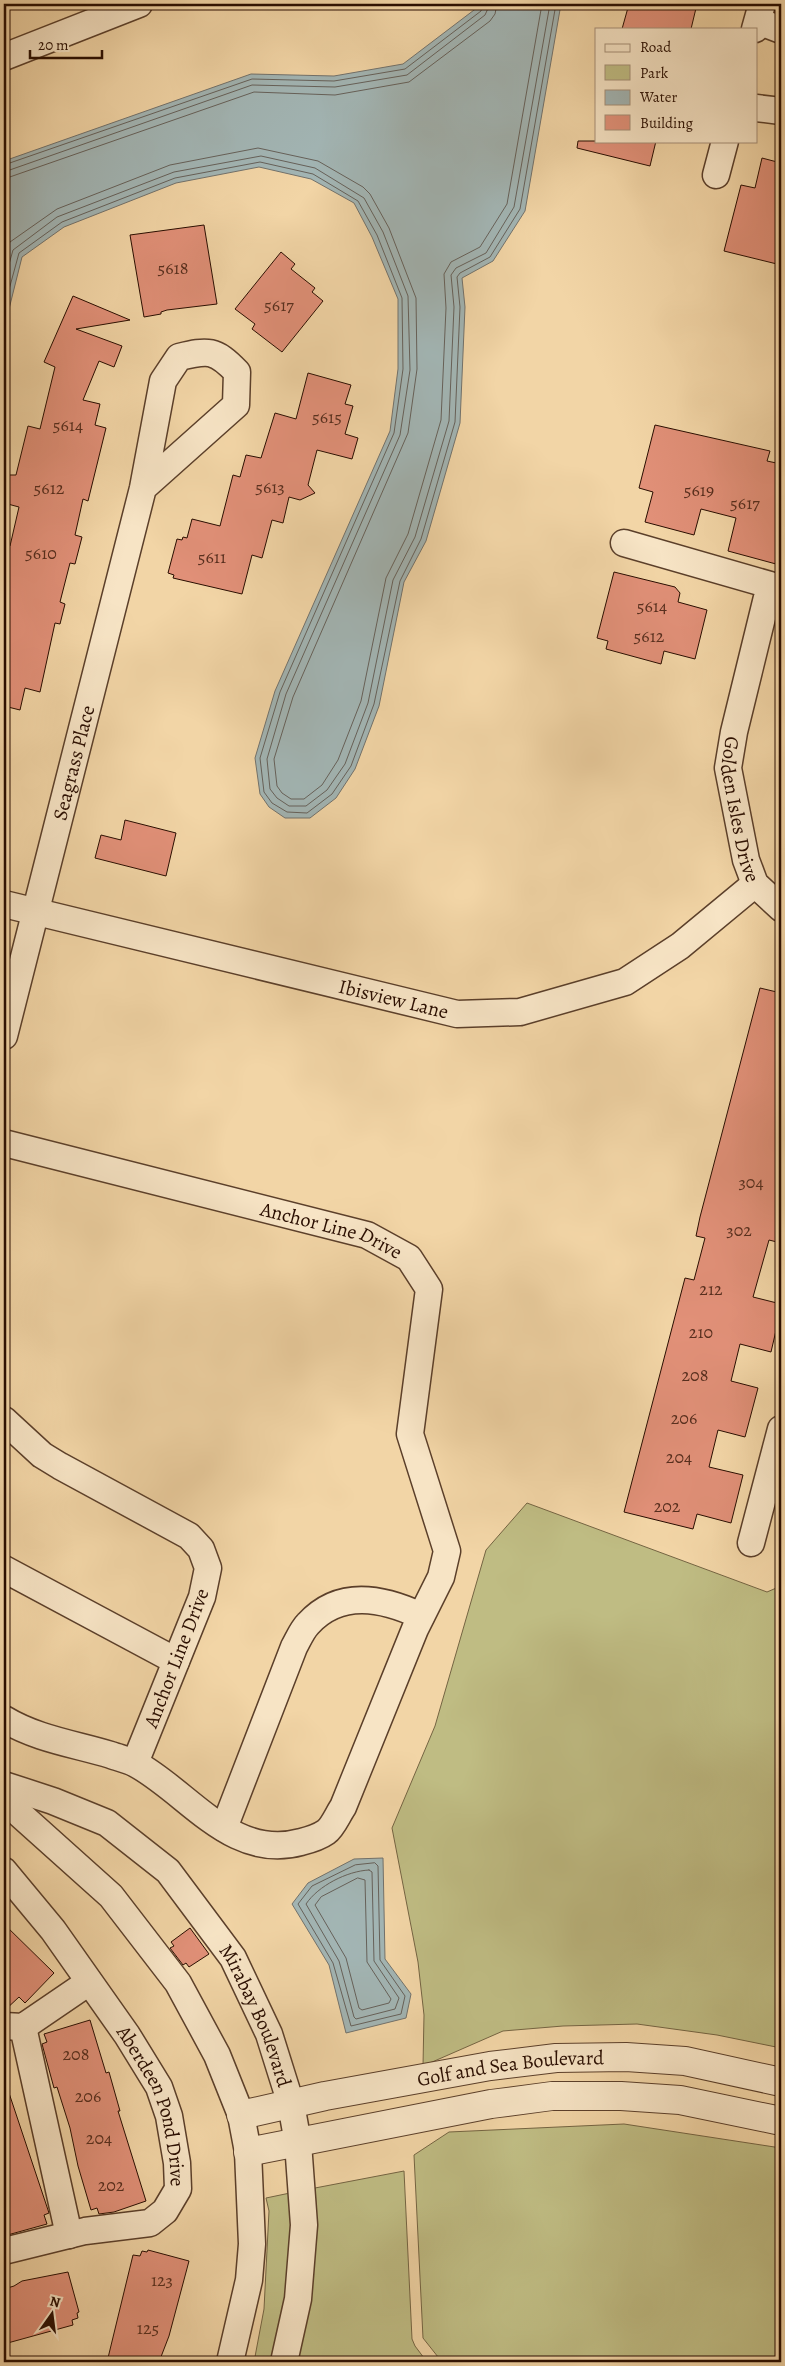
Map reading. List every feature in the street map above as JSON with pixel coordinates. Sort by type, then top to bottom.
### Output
[{"type":"street","points":[[4,57],[140,4]]},
{"type":"street","points":[[758,108],[781,111]]},
{"type":"street","points":[[716,176],[725,142]]},
{"type":"street","name":"Seagrass Place","points":[[4,1036],[143,488],[163,381],[178,357],[205,351],[225,359],[237,372],[236,405],[143,488]]},
{"type":"street","name":"Golden Isles Drive","points":[[624,543],[770,585],[734,732],[728,768],[744,852],[755,884],[781,908]]},
{"type":"street","name":"Ibisview Lane","points":[[4,904],[457,1014],[520,1012],[625,982],[680,946],[755,884]]},
{"type":"street","name":"Anchor Line Drive","points":[[4,1143],[368,1236],[408,1258],[430,1289],[410,1434],[446,1551],[441,1577],[421,1616],[343,1807],[327,1832],[311,1839],[285,1846],[260,1843],[235,1835],[135,1763],[21,1729],[4,1719]]},
{"type":"street","name":"Anchor Line Drive","points":[[4,1420],[42,1455],[189,1536],[201,1549],[208,1568],[202,1597],[135,1763]]},
{"type":"street","points":[[751,1543],[777,1466],[781,1429]]},
{"type":"street","points":[[4,1569],[176,1661]]},
{"type":"street","points":[[224,1828],[294,1647],[306,1625],[321,1612],[342,1602],[360,1599],[398,1605],[421,1616]]},
{"type":"street","name":"Mirabay Boulevard","points":[[4,1785],[53,1800],[107,1823],[168,1872],[233,1958],[269,2034],[291,2104],[298,2143],[304,2224],[298,2299],[284,2362]]},
{"type":"street","points":[[4,1800],[111,1896],[178,1983],[217,2055],[241,2115],[248,2152],[252,2244],[249,2280],[230,2362]]},
{"type":"street","name":"Aberdeen Pond Drive","points":[[4,1871],[53,1930],[127,2035],[160,2087],[177,2163],[178,2188],[165,2211],[150,2223],[109,2227],[70,2234],[4,2251]]},
{"type":"street","points":[[70,2234],[13,2027],[88,1982]]},
{"type":"street","name":"Golf and Sea Boulevard","points":[[241,2115],[490,2066],[556,2058],[626,2057],[685,2061],[781,2082]]},
{"type":"street","name":"Golf and Sea Boulevard","points":[[248,2152],[491,2104],[552,2096],[621,2096],[680,2100],[781,2121]]},
{"type":"green space","points":[[527,1503],[767,1592],[781,1586],[781,2048],[717,2035],[637,2024],[563,2026],[503,2031],[423,2066],[424,2015],[418,1962],[392,1828],[435,1726],[486,1550]]},
{"type":"green space","points":[[624,2124],[781,2148],[781,2362],[442,2362],[423,2338],[414,2155],[449,2132]]},
{"type":"green space","points":[[404,2171],[412,2339],[427,2362],[296,2362],[317,2225],[315,2188]]},
{"type":"green space","points":[[290,2193],[292,2225],[286,2298],[271,2362],[254,2362],[264,2309],[269,2211],[266,2198]]},
{"type":"water","points":[[479,4],[561,4],[525,211],[493,261],[462,278],[465,307],[460,423],[426,541],[404,582],[379,706],[355,769],[336,798],[310,818],[285,818],[269,807],[260,794],[255,758],[275,691],[390,431],[398,369],[398,299],[372,237],[354,203],[311,179],[259,167],[176,183],[64,227],[22,257],[4,329],[4,161],[251,74],[334,76],[403,64],[478,7]]},
{"type":"water","points":[[383,1858],[385,1959],[411,1994],[406,2018],[346,2033],[329,1965],[292,1904],[308,1883],[354,1859]]},
{"type":"building","points":[[629,4],[697,4],[691,28],[622,28]]},
{"type":"building","points":[[578,141],[656,142],[650,166],[577,148]]},
{"type":"building","points":[[762,158],[781,163],[781,265],[724,251],[741,185],[755,188]]},
{"type":"building","points":[[204,225],[217,304],[167,310],[161,312],[161,314],[144,317],[130,235]]},
{"type":"building","points":[[281,252],[295,264],[291,269],[315,288],[312,292],[323,301],[282,352],[252,329],[255,324],[235,309]]},
{"type":"building","points":[[73,296],[130,320],[76,329],[122,346],[114,367],[99,361],[83,400],[100,404],[95,425],[106,428],[88,501],[83,499],[75,535],[82,537],[75,564],[70,563],[60,602],[65,604],[60,624],[55,623],[40,692],[25,688],[20,710],[4,706],[4,544],[10,546],[19,507],[4,503],[4,475],[16,475],[28,426],[40,429],[55,367],[44,362]]},
{"type":"building","points":[[308,373],[351,385],[345,404],[353,406],[345,434],[358,438],[352,459],[317,450],[308,485],[315,493],[300,500],[289,497],[283,523],[272,520],[262,558],[252,555],[242,594],[173,578],[174,575],[168,573],[177,539],[187,538],[192,519],[220,526],[233,475],[240,477],[246,455],[261,458],[275,413],[296,419]]},
{"type":"building","points":[[655,425],[770,451],[767,461],[781,464],[781,545],[776,564],[728,551],[736,518],[701,509],[694,535],[645,522],[653,492],[639,488]]},
{"type":"building","points":[[614,572],[675,587],[680,593],[678,602],[707,610],[695,659],[664,651],[661,664],[606,649],[608,641],[597,638]]},
{"type":"building","points":[[125,820],[176,833],[166,876],[95,858],[101,835],[121,840]]},
{"type":"building","points":[[760,988],[781,993],[781,1243],[769,1240],[753,1297],[781,1304],[781,1309],[771,1352],[740,1344],[731,1381],[758,1388],[745,1437],[718,1430],[709,1467],[743,1475],[731,1523],[697,1514],[693,1529],[624,1512],[685,1278],[694,1280],[705,1238],[696,1236],[700,1217]]},
{"type":"building","points":[[4,1924],[54,1973],[25,2003],[19,1997],[4,2011]]},
{"type":"building","points":[[190,1928],[209,1954],[189,1967],[186,1963],[183,1965],[170,1948],[174,1946],[171,1942]]},
{"type":"building","points":[[90,2020],[106,2073],[109,2072],[120,2111],[118,2111],[146,2201],[114,2212],[99,2214],[97,2208],[91,2210],[78,2166],[70,2128],[57,2087],[54,2088],[42,2044],[47,2042],[44,2034]]},
{"type":"building","points":[[8,2090],[49,2213],[44,2215],[47,2224],[4,2236],[4,2091]]},
{"type":"building","points":[[148,2250],[189,2261],[169,2336],[159,2362],[107,2362],[133,2255],[140,2256],[142,2251],[147,2252]]},
{"type":"building","points":[[68,2272],[79,2312],[77,2313],[78,2318],[72,2320],[73,2325],[4,2344],[4,2289],[22,2281]]}]
